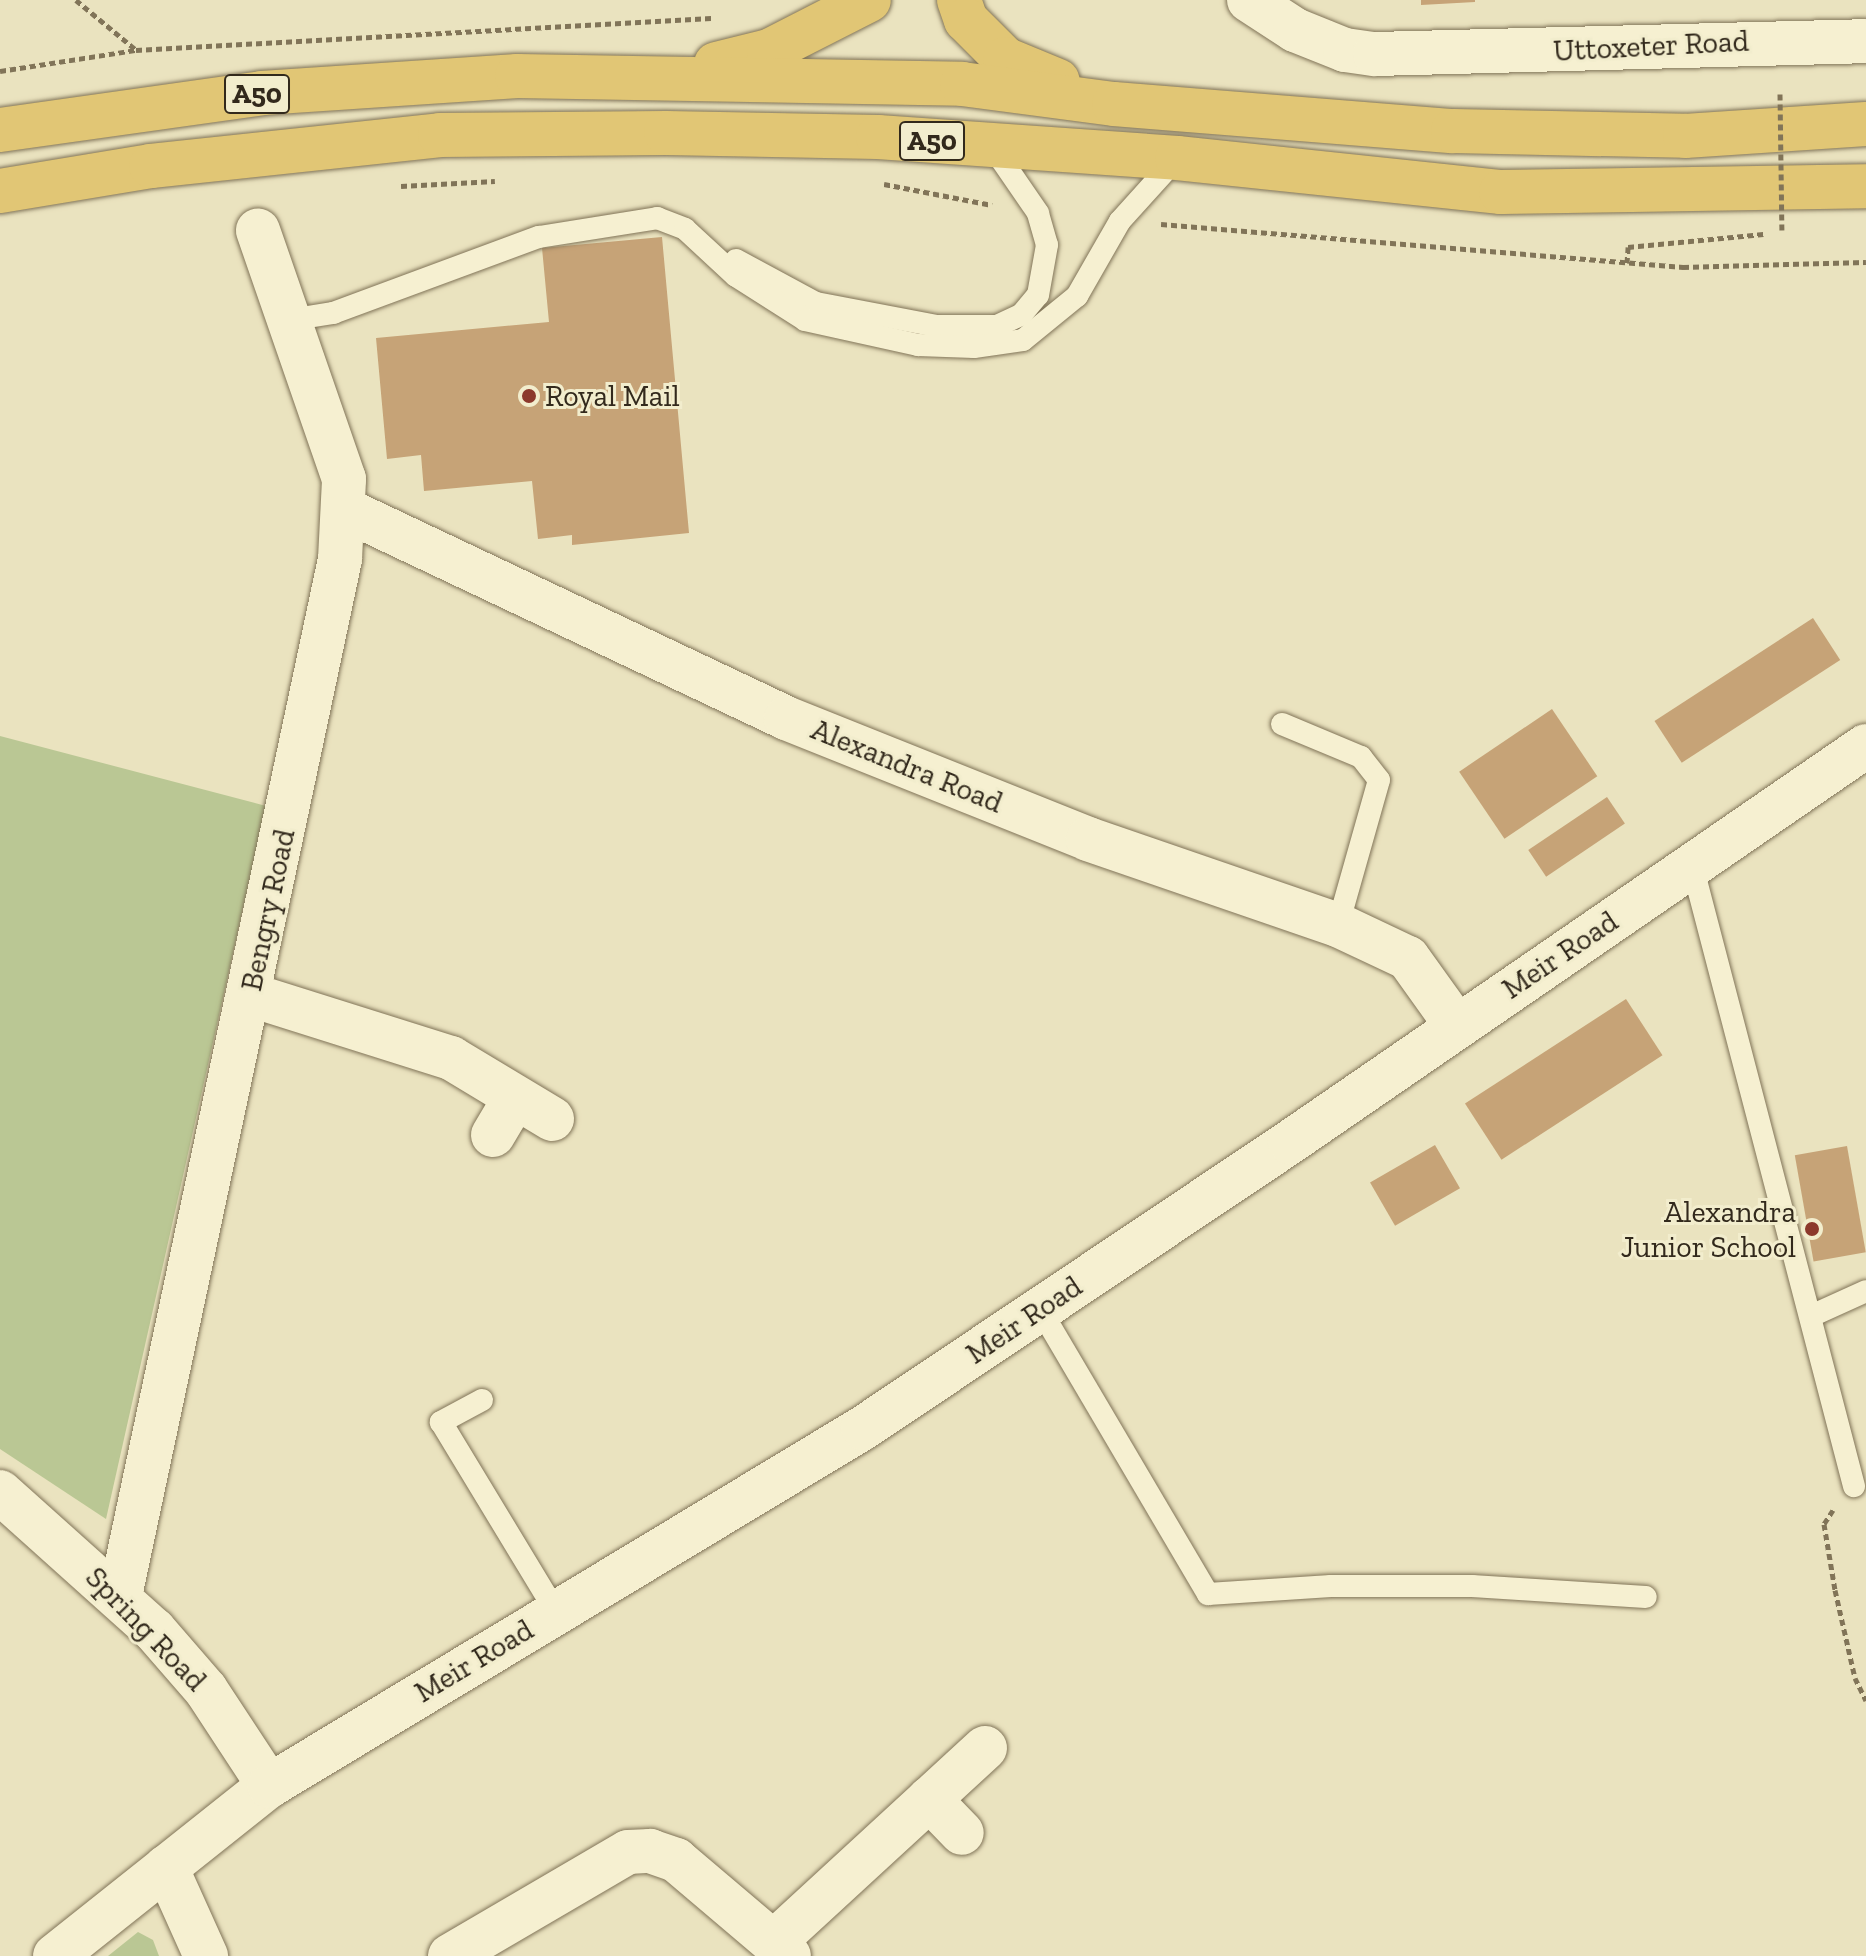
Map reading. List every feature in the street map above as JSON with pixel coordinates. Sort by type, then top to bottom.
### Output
[{"type":"highway","points":[[655,79],[769,51],[869,0]]},
{"type":"highway","points":[[959,0],[966,20],[1005,59],[1114,104]]},
{"type":"highway","name":"A50","points":[[0,130],[262,93],[517,76],[962,84],[1114,104],[1453,131],[1685,136],[1866,124]]},
{"type":"highway","name":"A50","points":[[0,191],[151,166],[440,135],[848,136],[1177,158],[1501,192],[1866,186]]},
{"type":"street","name":"Uttoxeter Road","points":[[1249,0],[1295,30],[1345,50],[1437,54],[1866,41]]},
{"type":"street","name":"Bengry Road","points":[[120,1596],[251,995],[340,559],[344,479],[258,230]]},
{"type":"street","name":"Alexandra Road","points":[[344,509],[786,718],[1088,839],[1338,925],[1408,958],[1456,1025]]},
{"type":"street","name":"Meir Road","points":[[55,1956],[269,1786],[863,1428],[1866,746]]},
{"type":"street","points":[[251,995],[451,1058],[552,1119]]},
{"type":"street","points":[[493,1135],[515,1098]]},
{"type":"street","name":"Spring Road","points":[[0,1492],[120,1596],[206,1690],[269,1786]]},
{"type":"street","points":[[450,1956],[628,1852],[650,1851],[676,1860],[781,1949],[929,1799],[985,1748]]},
{"type":"street","points":[[929,1799],[962,1833]]},
{"type":"street","points":[[166,1867],[206,1956]]},
{"type":"lane","points":[[713,252],[816,303],[913,323],[997,326],[1021,315],[1038,295],[1047,245],[1038,213],[991,145]]},
{"type":"lane","points":[[289,320],[333,313],[489,252],[554,234],[657,218],[685,229],[736,276],[805,320],[918,345],[974,347],[1023,340],[1054,318],[1077,296],[1120,221],[1177,158]]},
{"type":"lane","points":[[1282,724],[1361,757],[1379,780],[1338,925]]},
{"type":"lane","points":[[1692,865],[1854,1486]]},
{"type":"lane","points":[[1811,1316],[1866,1291]]},
{"type":"lane","points":[[1040,1309],[1208,1594],[1331,1586],[1472,1586],[1646,1597]]},
{"type":"lane","points":[[482,1400],[441,1422],[556,1612]]},
{"type":"path","points":[[76,0],[136,50]]},
{"type":"path","points":[[0,71],[136,50],[715,18]]},
{"type":"path","points":[[1627,263],[1628,247],[1782,232],[1780,94]]},
{"type":"path","points":[[390,187],[499,181]]},
{"type":"path","points":[[881,183],[1038,213]]},
{"type":"path","points":[[1120,221],[1683,267],[1866,262]]},
{"type":"path","points":[[1854,1486],[1824,1524],[1855,1678],[1866,1701]]},
{"type":"green space","points":[[0,736],[266,806],[106,1519],[0,1449]]},
{"type":"green space","points":[[138,1932],[153,1940],[159,1956],[108,1956]]},
{"type":"building","points":[[1421,0],[1475,0],[1475,2],[1421,5]]},
{"type":"building","name":"Royal Mail","points":[[662,237],[689,533],[572,545],[572,535],[538,539],[532,481],[424,491],[421,455],[387,459],[376,338],[549,322],[542,248]]},
{"type":"building","points":[[1813,618],[1840,660],[1682,763],[1654,721]]},
{"type":"building","points":[[1552,709],[1597,776],[1504,839],[1459,772]]},
{"type":"building","points":[[1607,797],[1625,824],[1546,877],[1528,850]]},
{"type":"building","points":[[1626,999],[1662,1055],[1501,1160],[1465,1104]]},
{"type":"building","points":[[1435,1145],[1460,1188],[1395,1226],[1370,1182]]},
{"type":"building","points":[[1847,1146],[1866,1252],[1814,1262],[1795,1155]]},
{"type":"place","name":"Royal Mail","points":[[529,396]]},
{"type":"place","name":"Alexandra Junior School","points":[[1812,1229]]}]
